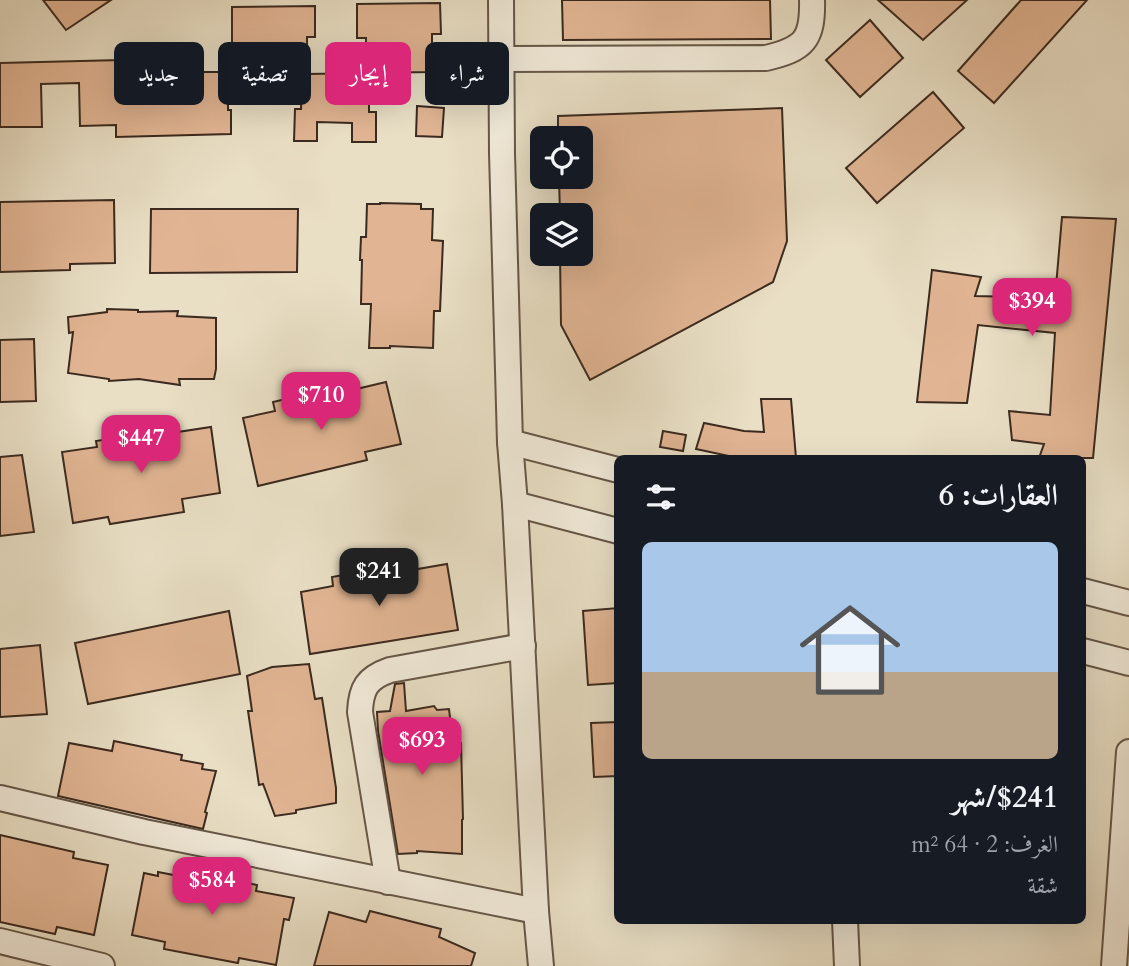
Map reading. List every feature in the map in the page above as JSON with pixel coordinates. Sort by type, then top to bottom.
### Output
[{"type":"street","points":[[501,0],[501,42]]},
{"type":"street","points":[[509,59],[766,58],[791,52],[800,46],[810,27],[812,0]]},
{"type":"street","points":[[502,105],[510,442],[541,966]]},
{"type":"street","points":[[510,442],[614,469]]},
{"type":"street","points":[[515,504],[614,530]]},
{"type":"street","points":[[1086,592],[1129,603]]},
{"type":"street","points":[[388,882],[360,712],[363,691],[377,674],[390,670],[523,646]]},
{"type":"street","points":[[1086,652],[1129,663]]},
{"type":"street","points":[[1114,966],[1129,752]]},
{"type":"street","points":[[0,798],[144,832],[536,911]]},
{"type":"street","points":[[845,924],[847,966]]},
{"type":"street","points":[[0,941],[102,966]]},
{"type":"building","points":[[43,0],[111,0],[66,30]]},
{"type":"building","points":[[562,0],[770,0],[771,39],[563,40]]},
{"type":"building","points":[[878,0],[967,0],[923,40]]},
{"type":"building","points":[[1021,0],[1087,0],[994,103],[958,71]]},
{"type":"building","points":[[440,3],[441,34],[432,34],[432,42],[425,42],[425,72],[411,72],[411,42],[366,42],[366,38],[357,38],[357,4]]},
{"type":"building","points":[[315,6],[315,37],[307,37],[307,42],[232,42],[232,7]]},
{"type":"building","points":[[870,20],[903,58],[860,97],[826,60]]},
{"type":"building","points":[[114,60],[114,105],[204,105],[204,72],[218,72],[218,105],[228,105],[228,110],[231,110],[231,134],[116,137],[116,125],[80,126],[79,83],[41,84],[42,127],[0,127],[0,63]]},
{"type":"building","points":[[311,74],[325,74],[325,105],[369,105],[369,112],[376,112],[376,142],[352,142],[352,123],[317,122],[317,141],[294,141],[295,109],[301,109],[301,105],[311,105]]},
{"type":"building","points":[[933,92],[964,128],[877,203],[846,168]]},
{"type":"building","points":[[417,106],[444,108],[442,137],[416,136]]},
{"type":"building","points":[[782,108],[787,241],[773,282],[590,380],[561,325],[560,266],[593,266],[593,203],[560,203],[559,189],[593,189],[593,126],[558,126],[558,116]]},
{"type":"building","points":[[114,200],[115,263],[70,264],[70,270],[0,272],[0,202]]},
{"type":"building","points":[[367,204],[421,204],[421,209],[433,209],[432,240],[443,241],[440,311],[434,311],[433,348],[369,348],[371,304],[361,304],[361,237],[366,237]]},
{"type":"building","points":[[151,209],[298,209],[297,272],[150,273]]},
{"type":"building","points":[[1062,217],[1116,219],[1093,458],[1086,458],[1086,455],[1040,455],[1044,444],[1012,440],[1009,411],[1050,415],[1055,333],[978,325],[967,403],[917,402],[932,270],[981,277],[975,296],[1055,298]]},
{"type":"building","points":[[107,309],[138,312],[178,311],[177,316],[216,318],[214,379],[179,379],[180,385],[139,379],[109,381],[68,373],[73,332],[69,333],[68,317],[107,312]]},
{"type":"building","points":[[34,339],[36,401],[0,402],[0,340]]},
{"type":"building","points":[[386,382],[401,444],[365,452],[367,460],[258,486],[243,418],[275,411],[273,402],[346,385],[348,391]]},
{"type":"building","points":[[761,399],[791,399],[796,455],[724,455],[696,449],[704,423],[764,432]]},
{"type":"building","points":[[211,427],[220,493],[182,499],[184,512],[110,524],[108,517],[73,523],[62,452],[97,447],[96,441],[171,429],[171,433]]},
{"type":"building","points":[[663,431],[686,435],[683,451],[660,447]]},
{"type":"building","points":[[22,455],[34,532],[0,536],[0,457]]},
{"type":"building","points":[[405,564],[406,571],[447,564],[458,630],[310,654],[301,592],[333,586],[332,577]]},
{"type":"building","points":[[614,608],[614,683],[588,685],[583,611]]},
{"type":"building","points":[[229,611],[240,674],[88,704],[75,643]]},
{"type":"building","points":[[40,645],[47,714],[0,717],[0,649]]},
{"type":"building","points":[[309,664],[315,699],[322,698],[336,803],[275,816],[263,784],[259,785],[248,711],[252,711],[247,676],[272,667]]},
{"type":"building","points":[[404,683],[406,711],[434,706],[437,710],[449,709],[453,743],[461,743],[462,854],[417,851],[398,854],[377,712],[390,711],[395,684]]},
{"type":"building","points":[[614,722],[614,776],[594,777],[591,723]]},
{"type":"building","points":[[114,741],[182,755],[181,760],[203,764],[202,769],[216,771],[203,829],[58,796],[69,743],[112,751]]},
{"type":"building","points":[[0,835],[74,852],[73,858],[108,865],[94,935],[57,927],[55,934],[0,922]]},
{"type":"building","points":[[185,871],[257,885],[256,891],[294,898],[289,920],[284,919],[276,965],[239,958],[238,963],[164,949],[165,942],[132,935],[144,873],[158,876],[158,872],[184,877]]},
{"type":"building","points":[[370,911],[441,929],[439,937],[475,953],[471,966],[314,966],[329,912],[366,922]]}]
